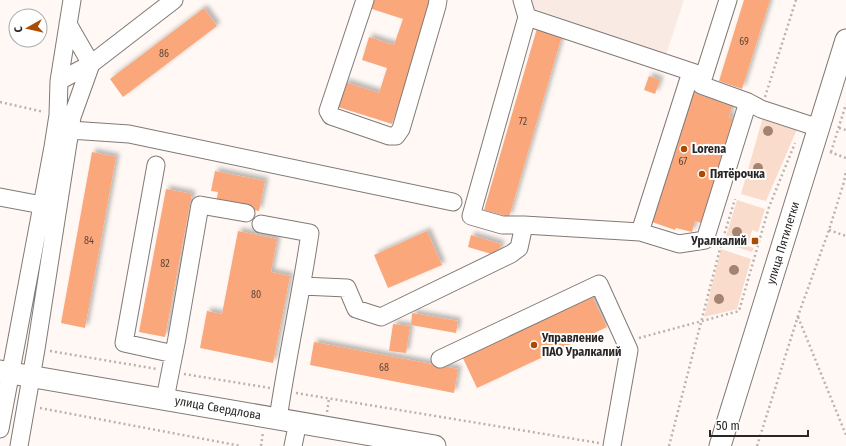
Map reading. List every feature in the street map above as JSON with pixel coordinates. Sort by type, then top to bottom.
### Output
[{"type":"main road","name":"улица Пятилетки","points":[[720,446],[829,128],[846,40]]},
{"type":"main road","name":"улица Свердлова","points":[[5,372],[435,446]]},
{"type":"street","points":[[19,446],[36,349],[63,128],[58,115],[59,80],[72,0]]},
{"type":"street","points":[[59,80],[91,64],[174,0]]},
{"type":"street","points":[[365,0],[328,111],[331,116],[389,136],[396,136],[400,129],[438,0]]},
{"type":"street","points":[[522,0],[526,17],[471,216],[502,225],[640,232],[678,244],[705,240],[755,105]]},
{"type":"street","points":[[640,232],[697,74],[728,0]]},
{"type":"street","points":[[526,17],[697,74]]},
{"type":"street","points":[[0,429],[5,372],[42,205],[63,128],[72,117],[91,64],[68,24]]},
{"type":"street","points":[[697,74],[701,85],[755,105],[829,128]]},
{"type":"street","points":[[63,128],[129,134],[454,202]]},
{"type":"street","points":[[156,165],[124,343],[174,354]]},
{"type":"street","points":[[0,197],[42,205]]},
{"type":"street","points":[[165,399],[200,205],[246,213]]},
{"type":"street","points":[[261,224],[310,233],[302,286],[282,390],[293,446]]},
{"type":"street","points":[[302,286],[347,288],[356,309],[382,317],[511,254],[519,248],[524,225]]},
{"type":"street","points":[[440,359],[599,284],[629,350],[612,446]]},
{"type":"path","points":[[755,105],[796,0]]},
{"type":"path","points":[[846,104],[829,128],[831,152],[846,158]]},
{"type":"path","points":[[829,128],[846,130]]},
{"type":"path","points":[[625,341],[739,311],[769,207],[795,142]]},
{"type":"path","points":[[757,446],[798,316],[845,182],[846,170]]},
{"type":"path","points":[[669,446],[721,245],[736,197]]},
{"type":"path","points":[[829,230],[846,236]]},
{"type":"path","points":[[798,316],[846,435]]},
{"type":"path","points":[[36,349],[612,446]]},
{"type":"path","points":[[26,406],[241,446]]},
{"type":"shaded area","points":[[532,0],[684,0],[666,55],[529,7]]},
{"type":"shaded area","points":[[763,117],[798,127],[766,201],[741,194]]},
{"type":"shaded area","points":[[737,200],[765,209],[758,232],[752,230],[748,246],[754,248],[752,252],[724,243]]},
{"type":"shaded area","points":[[721,249],[751,259],[737,309],[704,317]]},
{"type":"building","points":[[371,0],[432,1],[392,124],[338,107],[345,82],[379,93],[387,68],[362,60],[369,37],[394,45],[403,19],[369,8]]},
{"type":"building","points":[[744,0],[770,0],[742,89],[719,81]]},
{"type":"building","points":[[204,8],[217,26],[123,97],[110,79]]},
{"type":"building","points":[[538,25],[563,32],[509,217],[484,210]]},
{"type":"building","points":[[649,76],[660,80],[655,94],[644,90]]},
{"type":"building","points":[[691,92],[732,106],[729,117],[733,118],[701,223],[695,221],[692,232],[676,228],[675,230],[652,222]]},
{"type":"building","points":[[92,152],[116,157],[85,328],[61,323]]},
{"type":"building","points":[[215,171],[265,181],[259,211],[216,203],[218,192],[211,191]]},
{"type":"building","points":[[166,189],[192,194],[165,337],[139,332]]},
{"type":"building","points":[[238,231],[277,239],[271,272],[290,276],[273,363],[200,348],[207,311],[222,314]]},
{"type":"building","points":[[427,231],[442,265],[388,288],[374,255]]},
{"type":"building","points":[[471,235],[501,244],[498,256],[468,247]]},
{"type":"building","points":[[591,294],[607,327],[477,388],[461,354]]},
{"type":"building","points":[[412,313],[458,321],[456,333],[411,325]]},
{"type":"building","points":[[393,324],[410,326],[406,353],[389,351]]},
{"type":"building","points":[[314,342],[458,369],[454,393],[310,365]]},
{"type":"place","name":"Lorena","points":[[684,149]]},
{"type":"place","name":"Пятёрочка","points":[[702,174]]},
{"type":"place","name":"Уралкалий","points":[[755,241]]},
{"type":"place","name":"Управление ПАО Уралкалий","points":[[534,345]]}]
